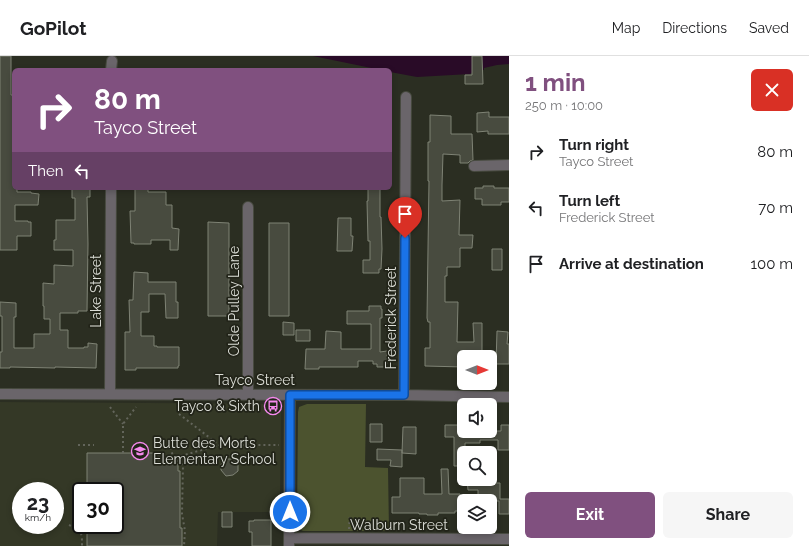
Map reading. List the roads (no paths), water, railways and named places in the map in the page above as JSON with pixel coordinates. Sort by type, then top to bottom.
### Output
[{"type":"street","name":"Frederick Street","points":[[404,395],[406,97]]},
{"type":"street","points":[[474,166],[509,165]]},
{"type":"street","name":"Lake Street","points":[[110,394],[111,190]]},
{"type":"street","name":"Olde Pulley Lane","points":[[248,207],[248,395]]},
{"type":"street","name":"Tayco Street","points":[[0,394],[509,396]]},
{"type":"street","points":[[290,395],[290,542]]},
{"type":"street","name":"Walburn Street","points":[[290,542],[509,539]]},
{"type":"place","name":"Tayco & Sixth","points":[[273,406]]},
{"type":"place","name":"Butte des Morts Elementary School","points":[[140,451]]}]
